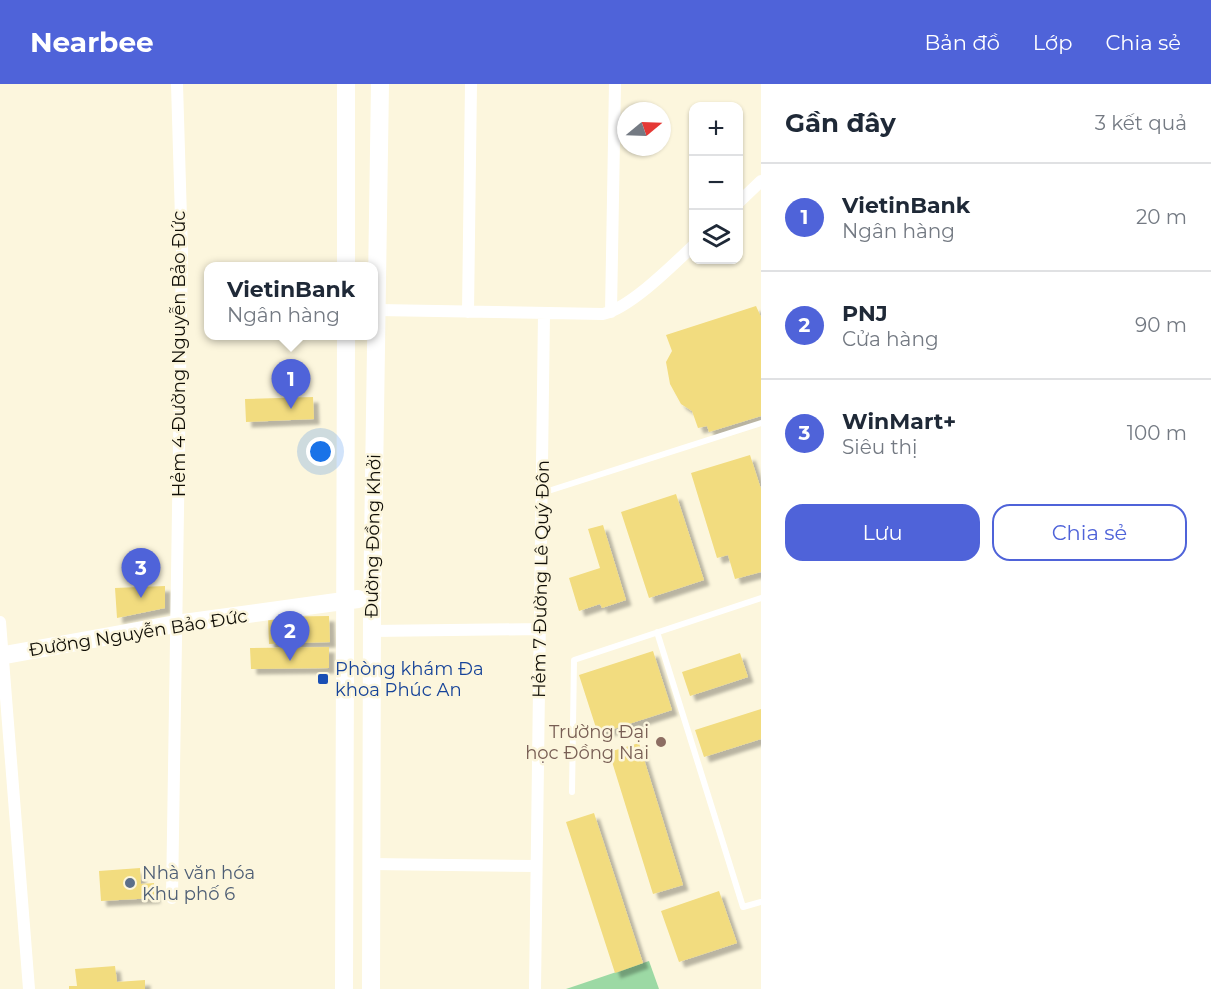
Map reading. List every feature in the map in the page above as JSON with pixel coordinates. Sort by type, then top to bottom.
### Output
[{"type":"main road","points":[[346,84],[346,262]]},
{"type":"main road","name":"Đường Đồng Khởi","points":[[378,310],[380,84]]},
{"type":"main road","name":"Đường Đồng Khởi","points":[[344,989],[346,340]]},
{"type":"main road","name":"Đường Đồng Khởi","points":[[371,989],[372,597],[377,340]]},
{"type":"main road","name":"Đường Nguyễn Bảo Đức","points":[[1,656],[176,624],[372,597]]},
{"type":"street","name":"Hẻm 4 Đường Nguyễn Bảo Đức","points":[[172,898],[182,252],[177,84]]},
{"type":"street","points":[[468,312],[471,84]]},
{"type":"street","points":[[611,312],[615,84]]},
{"type":"street","points":[[743,197],[761,181]]},
{"type":"street","points":[[378,310],[544,314],[611,312],[647,287],[689,249]]},
{"type":"street","name":"Hẻm 7 Đường Lê Quý Đôn","points":[[535,989],[544,314]]},
{"type":"street","points":[[0,622],[28,989]]},
{"type":"street","points":[[372,631],[540,629]]},
{"type":"street","points":[[371,864],[536,866]]},
{"type":"lane","points":[[543,493],[761,423]]},
{"type":"lane","points":[[572,792],[574,660],[761,598]]},
{"type":"lane","points":[[657,632],[743,908],[761,902]]},
{"type":"green space","points":[[649,961],[659,989],[566,989]]},
{"type":"building","points":[[756,306],[761,317],[761,416],[709,432],[707,426],[698,428],[692,411],[681,404],[670,384],[666,362],[672,351],[666,335]]},
{"type":"building","points":[[313,397],[314,419],[246,422],[245,399]]},
{"type":"building","points":[[750,455],[761,489],[761,572],[735,579],[728,555],[717,558],[691,473]]},
{"type":"building","points":[[676,494],[704,580],[649,598],[621,512]]},
{"type":"building","points":[[603,525],[626,600],[602,608],[600,604],[579,611],[569,578],[600,568],[588,529]]},
{"type":"building","points":[[165,586],[165,608],[117,618],[115,588]]},
{"type":"building","points":[[329,616],[330,642],[269,644],[268,617]]},
{"type":"building","points":[[329,647],[329,668],[251,669],[250,648]]},
{"type":"building","points":[[653,651],[672,710],[598,734],[579,675]]},
{"type":"building","points":[[740,653],[748,677],[690,696],[682,672]]},
{"type":"building","points":[[761,709],[761,739],[704,757],[695,730]]},
{"type":"building","points":[[639,743],[683,885],[653,894],[609,752]]},
{"type":"building","points":[[594,813],[643,963],[615,973],[566,822]]},
{"type":"building","points":[[140,868],[141,884],[154,883],[155,898],[101,901],[99,871]]},
{"type":"building","points":[[719,891],[737,943],[679,962],[661,911]]},
{"type":"building","points":[[115,966],[117,982],[145,980],[145,989],[69,989],[69,986],[77,986],[75,969]]},
{"type":"place","name":"VietinBank","points":[[291,409]]},
{"type":"place","name":"WinMart+","points":[[141,598]]},
{"type":"place","name":"PNJ","points":[[290,661]]},
{"type":"place","name":"Phòng khám Đa khoa Phúc An","points":[[323,679]]},
{"type":"place","name":"Trường Đại học Đồng Nai","points":[[661,742]]},
{"type":"place","name":"Nhà văn hóa Khu phố 6","points":[[130,883]]}]
